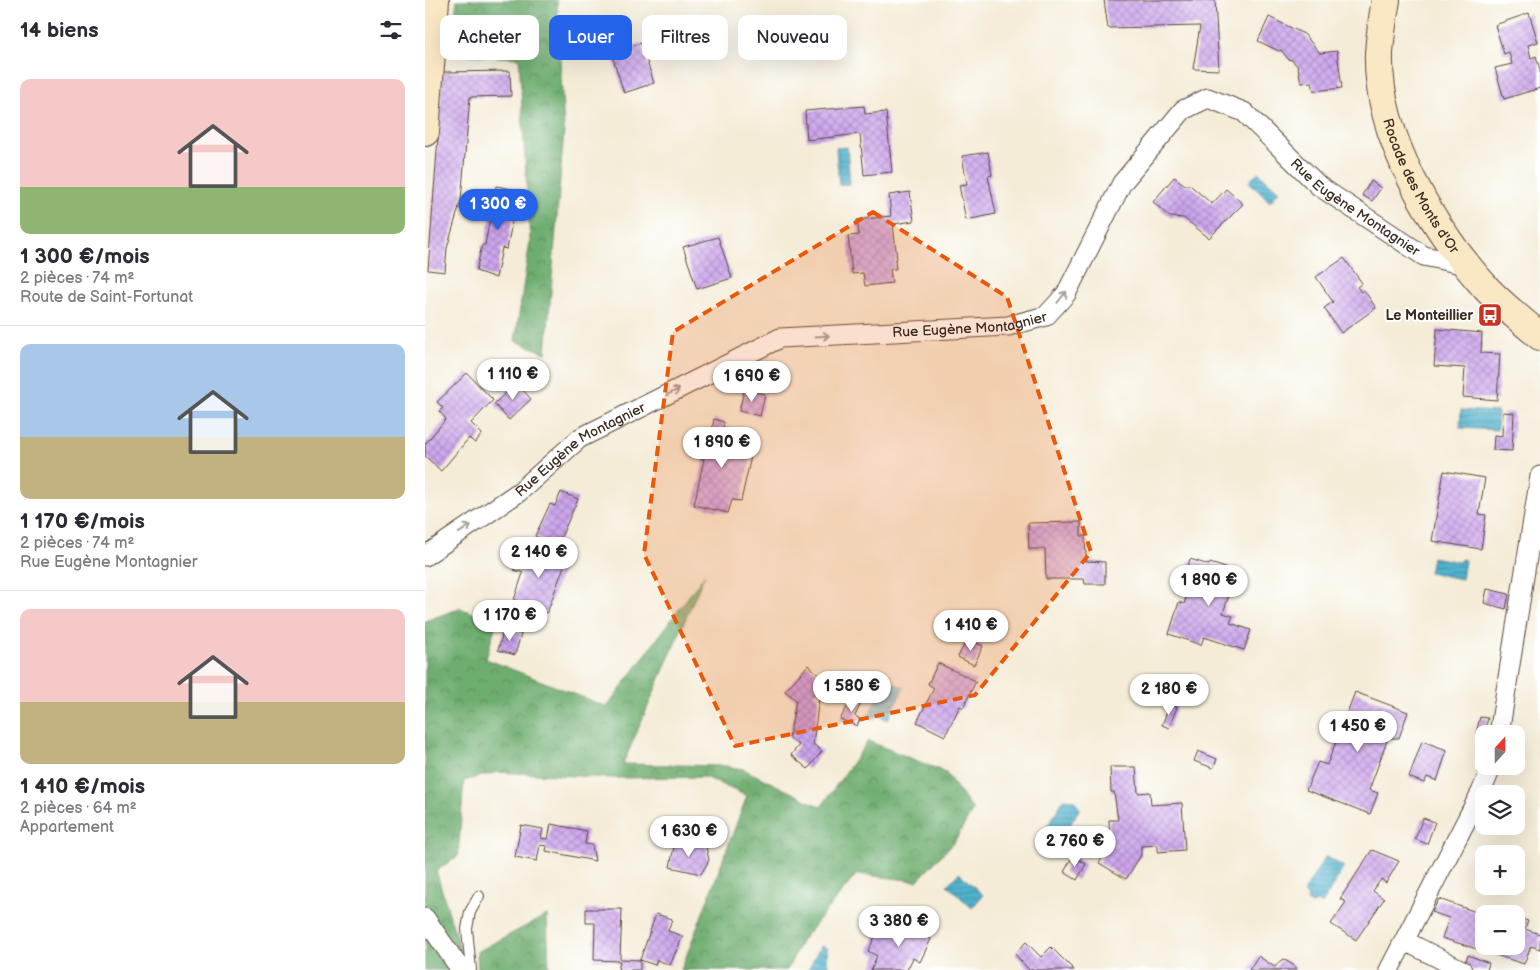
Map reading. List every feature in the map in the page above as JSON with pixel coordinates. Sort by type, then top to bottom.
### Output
[{"type":"street","points":[[425,132],[435,0]]},
{"type":"street","name":"Rocade des Monts d'Or","points":[[1386,0],[1379,53],[1382,90],[1390,127],[1404,163],[1428,209],[1466,265],[1488,289],[1540,336]]},
{"type":"street","name":"Rue Eugène Montagnier","points":[[425,556],[519,492],[580,438],[780,338],[1008,326],[1046,316],[1066,294],[1122,183],[1183,110],[1208,98],[1244,112],[1319,186],[1424,256],[1466,265]]},
{"type":"street","points":[[1501,725],[1535,551],[1540,476]]},
{"type":"street","points":[[1389,970],[1488,775]]},
{"type":"street","points":[[425,918],[461,970]]},
{"type":"street","points":[[1405,941],[1463,970]]},
{"type":"lane","points":[[471,970],[467,929],[470,912],[479,896]]},
{"type":"highlighted area","points":[[873,212],[1007,297],[1091,552],[975,695],[735,746],[644,554],[673,332]]},
{"type":"green space","points":[[457,0],[557,0],[558,15],[549,15],[549,60],[560,60],[564,130],[546,353],[515,341],[530,241],[519,60],[539,60],[539,15],[455,15]]},
{"type":"green space","points":[[705,574],[623,764],[726,766],[743,769],[821,807],[868,741],[945,772],[973,810],[954,842],[917,881],[857,874],[802,940],[787,970],[681,970],[747,796],[705,777],[613,778],[497,772],[464,781],[458,856],[436,871],[463,959],[425,906],[425,621],[460,608],[496,623],[486,659],[607,707]]},
{"type":"green space","points":[[547,915],[549,970],[478,970],[477,952]]},
{"type":"green space","points":[[425,936],[448,970],[425,970]]},
{"type":"water","points":[[847,147],[850,184],[839,185],[836,148]]},
{"type":"water","points":[[1258,172],[1279,191],[1270,202],[1249,182]]},
{"type":"water","points":[[1461,410],[1498,412],[1497,430],[1460,428]]},
{"type":"water","points":[[1432,557],[1460,562],[1461,559],[1465,560],[1462,579],[1429,573]]},
{"type":"water","points":[[886,680],[904,687],[888,720],[878,715],[875,719],[868,716]]},
{"type":"water","points":[[1064,799],[1075,800],[1080,808],[1061,840],[1045,830]]},
{"type":"water","points":[[1326,856],[1344,867],[1322,904],[1317,902],[1312,904],[1307,901],[1308,896],[1303,893]]},
{"type":"water","points":[[959,873],[983,895],[972,908],[947,885]]},
{"type":"water","points":[[823,946],[827,949],[828,970],[808,970],[820,947]]},
{"type":"building","points":[[1104,0],[1215,0],[1219,70],[1193,69],[1200,26],[1108,28]]},
{"type":"building","points":[[1529,13],[1538,42],[1528,45],[1531,58],[1536,56],[1540,70],[1540,88],[1504,99],[1495,68],[1512,64],[1509,52],[1504,54],[1495,25]]},
{"type":"building","points":[[1269,17],[1304,34],[1320,53],[1337,51],[1342,88],[1314,91],[1312,82],[1301,83],[1298,67],[1291,59],[1289,60],[1281,50],[1279,51],[1258,41]]},
{"type":"building","points":[[641,43],[642,60],[647,60],[654,83],[624,93],[614,60],[632,60],[632,46]]},
{"type":"building","points":[[510,71],[511,96],[470,97],[461,200],[447,248],[445,272],[428,270],[443,72]]},
{"type":"building","points":[[864,106],[865,114],[886,112],[892,172],[864,175],[860,134],[807,140],[805,111]]},
{"type":"building","points":[[988,152],[992,175],[988,176],[996,214],[966,220],[959,185],[967,184],[962,156]]},
{"type":"building","points":[[1174,177],[1185,185],[1190,185],[1212,204],[1226,189],[1243,204],[1209,238],[1184,218],[1170,217],[1153,202]]},
{"type":"building","points":[[1371,181],[1381,188],[1372,201],[1362,195]]},
{"type":"building","points":[[496,186],[518,190],[507,249],[502,248],[496,278],[476,271],[482,245],[485,245]]},
{"type":"building","points":[[910,192],[914,221],[893,224],[897,259],[895,260],[896,269],[890,269],[892,283],[865,286],[863,273],[852,274],[848,236],[859,235],[857,220],[891,216],[889,195]]},
{"type":"building","points":[[718,237],[732,278],[697,289],[683,247]]},
{"type":"building","points":[[1344,258],[1362,283],[1357,287],[1361,292],[1364,290],[1376,308],[1341,333],[1324,308],[1333,302],[1316,277]]},
{"type":"building","points":[[1437,329],[1482,333],[1481,353],[1500,354],[1497,400],[1463,397],[1465,368],[1434,366]]},
{"type":"building","points":[[467,373],[493,400],[471,423],[482,434],[475,443],[469,438],[441,471],[425,456],[425,444],[446,419],[439,411],[443,408],[437,402]]},
{"type":"building","points":[[516,383],[531,399],[509,420],[494,404]]},
{"type":"building","points":[[744,390],[765,394],[760,416],[739,411]]},
{"type":"building","points":[[1503,412],[1514,413],[1512,451],[1493,450],[1494,435],[1502,436]]},
{"type":"building","points":[[714,419],[724,422],[723,428],[736,431],[731,452],[737,454],[740,440],[754,443],[741,501],[732,500],[728,513],[694,505],[704,459],[694,457],[699,434],[711,436]]},
{"type":"building","points":[[1444,471],[1485,478],[1479,514],[1486,515],[1481,549],[1432,541]]},
{"type":"building","points":[[561,492],[578,499],[557,546],[535,536],[550,504],[555,506]]},
{"type":"building","points":[[1081,522],[1081,536],[1085,536],[1086,561],[1105,562],[1105,584],[1085,584],[1084,579],[1046,579],[1045,549],[1029,549],[1028,523]]},
{"type":"building","points":[[535,542],[568,555],[547,613],[545,612],[540,624],[524,617],[529,606],[514,600],[523,573],[514,570],[522,550],[531,553]]},
{"type":"building","points":[[1190,559],[1241,573],[1235,593],[1230,592],[1223,613],[1233,616],[1230,623],[1251,630],[1244,650],[1204,637],[1201,645],[1169,634],[1179,602],[1184,604],[1192,578],[1185,575]]},
{"type":"building","points":[[1487,589],[1509,594],[1506,609],[1484,603]]},
{"type":"building","points":[[504,629],[521,634],[515,655],[498,650]]},
{"type":"building","points":[[967,639],[983,646],[974,665],[958,657]]},
{"type":"building","points":[[938,663],[976,681],[963,708],[960,706],[945,736],[917,722],[934,688],[928,684]]},
{"type":"building","points":[[808,665],[826,681],[814,694],[819,698],[813,744],[822,751],[808,769],[791,755],[799,745],[789,738],[796,700],[785,691]]},
{"type":"building","points":[[1355,692],[1408,712],[1399,738],[1388,738],[1369,790],[1378,793],[1370,814],[1306,790],[1318,762],[1327,765]]},
{"type":"building","points":[[852,699],[861,703],[855,716],[860,719],[857,726],[840,719]]},
{"type":"building","points":[[1170,704],[1177,707],[1169,728],[1162,725]]},
{"type":"building","points":[[1480,717],[1488,718],[1486,725],[1478,725]]},
{"type":"building","points":[[1422,741],[1447,750],[1437,781],[1427,777],[1424,783],[1409,777]]},
{"type":"building","points":[[1198,751],[1217,759],[1213,768],[1194,761]]},
{"type":"building","points":[[1110,767],[1136,767],[1138,793],[1150,792],[1151,805],[1182,803],[1185,850],[1158,852],[1158,845],[1141,846],[1141,855],[1126,879],[1099,863],[1110,844],[1109,820],[1118,820],[1114,792],[1111,792]]},
{"type":"building","points":[[1423,818],[1435,822],[1427,844],[1415,839]]},
{"type":"building","points":[[551,824],[587,831],[585,844],[592,845],[595,861],[546,851],[547,846],[540,845],[537,861],[515,857],[521,825],[543,829],[541,838],[548,839]]},
{"type":"building","points":[[675,841],[706,847],[709,860],[701,874],[670,867]]},
{"type":"building","points":[[1372,850],[1399,861],[1386,883],[1381,879],[1373,891],[1384,899],[1356,940],[1331,924],[1346,902],[1340,899]]},
{"type":"building","points":[[1073,856],[1086,864],[1077,880],[1064,872]]},
{"type":"building","points":[[1439,899],[1475,912],[1475,948],[1442,938],[1449,918],[1432,912]]},
{"type":"building","points":[[586,909],[622,909],[620,959],[640,960],[640,970],[618,970],[620,961],[594,960],[595,923],[586,923]]},
{"type":"building","points":[[656,914],[672,919],[668,931],[683,936],[670,965],[657,960],[655,965],[640,960]]},
{"type":"building","points":[[896,922],[907,927],[914,925],[916,931],[931,939],[920,962],[913,958],[907,970],[871,970],[877,956],[868,951],[875,937],[891,932]]},
{"type":"building","points":[[1525,929],[1540,934],[1540,949],[1531,946],[1524,964],[1496,955],[1525,955]]},
{"type":"building","points":[[1026,942],[1041,957],[1051,947],[1074,970],[1029,970],[1015,954]]},
{"type":"building","points":[[1468,955],[1489,963],[1487,970],[1473,970],[1464,966]]},
{"type":"building","points":[[1258,956],[1275,967],[1283,959],[1295,966],[1295,970],[1249,970]]},
{"type":"place","name":"Le Monteillier","points":[[1490,315]]}]
